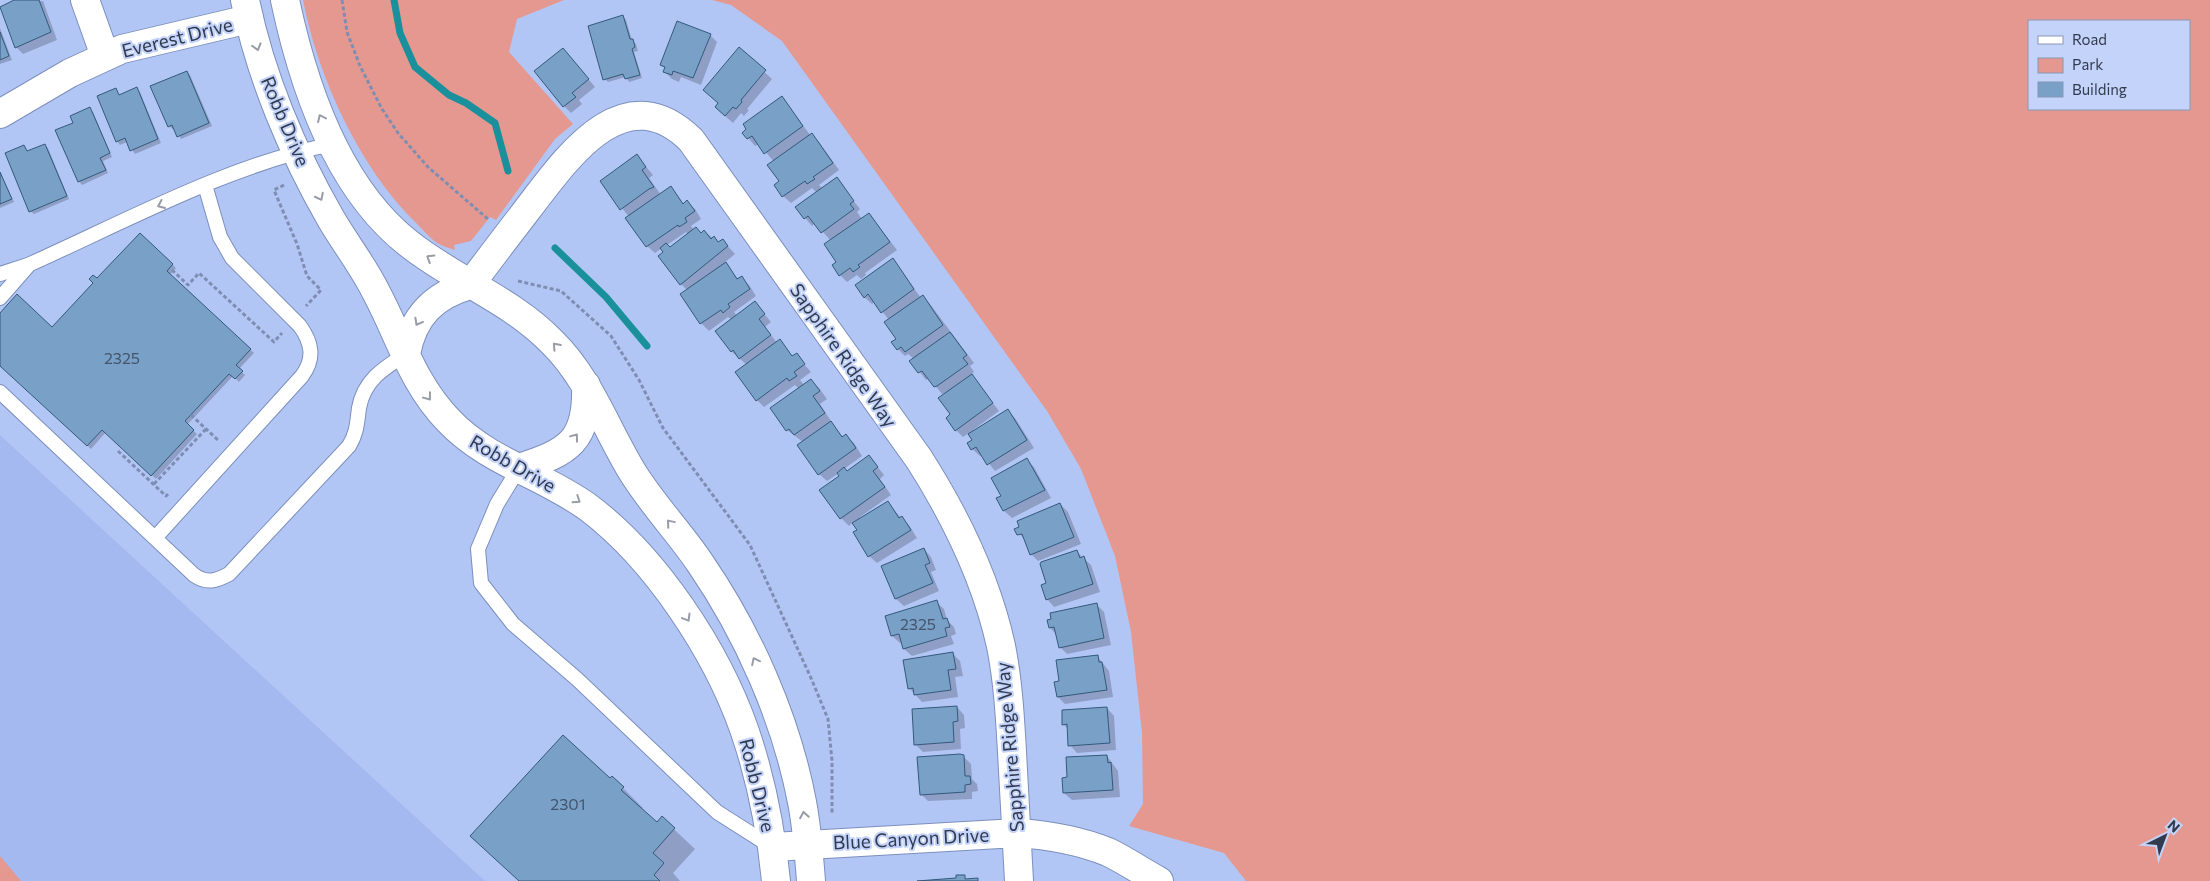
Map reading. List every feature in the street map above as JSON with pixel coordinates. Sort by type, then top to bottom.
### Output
[{"type":"street","points":[[86,0],[105,56]]},
{"type":"street","name":"Robb Drive","points":[[284,0],[304,73],[315,104],[333,144],[352,179],[373,209],[407,242],[470,285],[505,303],[538,328],[554,343],[586,385],[650,499],[700,563],[737,625],[758,669],[782,728],[802,800],[812,881]]},
{"type":"street","name":"Everest Drive","points":[[0,114],[70,73],[105,56],[248,10]]},
{"type":"street","name":"Robb Drive","points":[[248,10],[265,73],[298,151],[330,218],[375,289],[406,354],[413,374],[424,392],[451,424],[476,445],[566,493],[590,509],[624,538],[653,570],[682,610],[728,690],[744,729],[759,782],[773,847],[776,881]]},
{"type":"street","name":"Sapphire Ridge Way","points":[[470,285],[566,158],[600,129],[611,122],[632,115],[653,116],[673,125],[691,140],[919,459],[945,500],[968,547],[987,596],[1001,647],[1009,699],[1019,881]]},
{"type":"street","points":[[406,354],[410,337],[421,315],[447,293],[470,285]]},
{"type":"street","points":[[519,468],[562,452],[572,441],[583,426],[587,407],[586,385]]},
{"type":"street","name":"Blue Canyon Drive","points":[[773,847],[1017,832],[1078,841],[1109,853],[1159,881]]},
{"type":"lane","points":[[0,274],[28,265],[205,185],[298,151],[333,144]]},
{"type":"lane","points":[[155,538],[302,376],[309,367],[311,358],[308,338],[300,326],[232,258],[220,237],[205,185]]},
{"type":"lane","points":[[0,298],[28,265]]},
{"type":"lane","points":[[0,392],[203,581],[220,580],[229,574],[349,446],[356,434],[361,399],[366,388],[382,369],[406,354]]},
{"type":"lane","points":[[519,468],[497,504],[478,549],[481,583],[513,624],[577,679],[717,812],[773,847]]},
{"type":"path","points":[[342,0],[347,32],[360,66],[382,109],[398,133],[428,167],[491,222]]},
{"type":"path","points":[[291,181],[274,190],[298,244],[306,276],[321,290],[306,306]]},
{"type":"path","points":[[172,270],[188,285],[199,273],[274,342],[287,327]]},
{"type":"path","points":[[191,415],[218,440]]},
{"type":"path","points":[[154,484],[206,429]]},
{"type":"path","points":[[212,447],[225,433]]},
{"type":"path","points":[[118,451],[166,496],[173,489]]},
{"type":"shaded area","points":[[0,435],[485,881],[0,881]]},
{"type":"green space","points":[[303,0],[564,0],[517,19],[509,52],[573,124],[555,139],[496,220],[490,217],[471,241],[454,245],[455,250],[441,245],[429,237],[397,202],[360,150],[344,121],[319,60]]},
{"type":"green space","points":[[712,0],[2210,0],[2210,881],[1246,881],[1224,853],[1129,826],[1143,804],[1142,733],[1131,632],[1115,556],[1081,469],[1047,411],[782,41],[731,5]]},
{"type":"green space","points":[[0,856],[21,881],[0,881]]},
{"type":"building","points":[[14,0],[39,0],[51,32],[15,48],[0,7]]},
{"type":"building","points":[[623,15],[630,39],[633,39],[635,47],[632,49],[640,75],[625,79],[623,74],[603,80],[588,26]]},
{"type":"building","points":[[677,21],[711,34],[693,78],[673,71],[672,75],[663,72],[665,67],[660,65]]},
{"type":"building","points":[[0,32],[9,56],[0,60]]},
{"type":"building","points":[[739,47],[766,70],[741,100],[742,102],[736,109],[733,107],[725,116],[715,107],[718,103],[703,90]]},
{"type":"building","points":[[563,48],[589,79],[572,93],[576,97],[563,107],[534,71]]},
{"type":"building","points":[[187,71],[209,123],[177,137],[172,125],[168,127],[150,86]]},
{"type":"building","points":[[137,87],[158,139],[130,151],[125,138],[116,142],[97,96],[116,88],[119,95]]},
{"type":"building","points":[[782,96],[803,126],[764,154],[752,136],[747,139],[742,133],[746,129],[743,124]]},
{"type":"building","points":[[90,107],[110,153],[100,158],[106,170],[78,182],[55,130],[73,123],[70,116]]},
{"type":"building","points":[[812,133],[833,163],[813,177],[815,179],[807,184],[805,181],[782,197],[774,185],[779,181],[767,165]]},
{"type":"building","points":[[45,144],[67,196],[29,212],[5,153],[24,145],[27,151]]},
{"type":"building","points":[[637,154],[646,167],[642,170],[654,187],[620,210],[600,181]]},
{"type":"building","points":[[0,172],[12,199],[0,204]]},
{"type":"building","points":[[837,177],[854,201],[850,204],[854,209],[821,233],[808,216],[804,219],[795,207]]},
{"type":"building","points":[[671,186],[683,204],[687,200],[695,211],[685,218],[687,222],[679,227],[678,225],[646,247],[625,218]]},
{"type":"building","points":[[869,213],[890,242],[858,265],[860,267],[853,272],[850,268],[839,276],[832,265],[836,262],[824,244]]},
{"type":"building","points":[[696,227],[701,233],[704,230],[711,239],[714,236],[718,242],[723,239],[728,246],[680,285],[658,256],[663,252],[660,248],[666,243],[670,247]]},
{"type":"building","points":[[140,233],[173,264],[167,271],[251,349],[236,365],[243,371],[235,379],[229,374],[185,421],[194,430],[151,476],[102,430],[87,446],[0,366],[0,313],[17,294],[52,327],[93,283],[89,279],[93,275],[97,278]]},
{"type":"building","points":[[893,258],[914,289],[881,313],[868,294],[864,298],[855,285]]},
{"type":"building","points":[[726,262],[737,279],[742,276],[750,289],[728,304],[730,307],[723,313],[721,310],[700,324],[680,294]]},
{"type":"building","points":[[923,295],[943,325],[905,352],[901,347],[897,350],[891,342],[896,339],[884,322]]},
{"type":"building","points":[[755,301],[765,314],[759,319],[771,335],[739,359],[733,350],[731,352],[715,331]]},
{"type":"building","points":[[950,332],[967,355],[963,358],[968,364],[934,387],[922,371],[918,373],[909,361]]},
{"type":"building","points":[[780,339],[792,356],[797,353],[805,364],[794,372],[797,376],[789,381],[787,378],[756,401],[735,372]]},
{"type":"building","points":[[972,374],[993,403],[955,431],[946,418],[950,414],[938,398]]},
{"type":"building","points":[[811,379],[820,391],[813,396],[825,413],[794,435],[789,429],[786,431],[770,408]]},
{"type":"building","points":[[1008,409],[1027,440],[987,465],[976,447],[971,450],[967,443],[972,440],[968,434]]},
{"type":"building","points":[[831,421],[842,437],[846,434],[856,448],[818,475],[797,445]]},
{"type":"building","points":[[869,455],[878,467],[873,471],[885,487],[840,519],[819,490],[839,476],[837,473],[844,467],[847,471]]},
{"type":"building","points":[[1027,458],[1045,490],[1003,511],[996,498],[1001,496],[991,478]]},
{"type":"building","points":[[888,501],[899,518],[902,516],[911,530],[868,557],[853,532],[857,530],[852,523]]},
{"type":"building","points":[[1060,503],[1074,537],[1030,555],[1022,534],[1017,535],[1014,529],[1019,527],[1017,521]]},
{"type":"building","points":[[924,548],[930,563],[925,565],[933,583],[895,599],[881,566]]},
{"type":"building","points":[[1077,550],[1080,558],[1084,556],[1093,584],[1046,600],[1041,585],[1046,583],[1041,562]]},
{"type":"building","points":[[937,600],[943,619],[947,618],[950,627],[945,628],[947,636],[903,649],[899,634],[891,636],[885,616]]},
{"type":"building","points":[[1097,603],[1104,638],[1059,648],[1054,627],[1049,628],[1047,620],[1051,619],[1050,613]]},
{"type":"building","points":[[953,652],[956,669],[948,670],[951,690],[914,695],[913,688],[908,689],[903,660]]},
{"type":"building","points":[[1098,655],[1099,662],[1102,662],[1107,690],[1057,697],[1054,682],[1059,681],[1056,660]]},
{"type":"building","points":[[957,706],[958,721],[953,722],[954,742],[914,745],[912,709]]},
{"type":"building","points":[[1107,707],[1110,743],[1068,746],[1067,724],[1062,725],[1062,710]]},
{"type":"building","points":[[563,735],[610,778],[612,776],[624,787],[621,790],[657,822],[662,816],[675,828],[653,853],[664,863],[654,875],[660,881],[519,881],[470,836]]},
{"type":"building","points":[[964,755],[965,776],[970,776],[971,784],[965,785],[965,792],[920,795],[917,757]]},
{"type":"building","points":[[1107,755],[1108,763],[1111,762],[1113,790],[1063,793],[1062,778],[1067,777],[1066,757]]},
{"type":"building","points":[[956,875],[965,875],[965,879],[978,878],[978,881],[917,881],[956,878]]},
{"type":"waterway","points":[[394,0],[400,33],[415,67],[449,95],[466,103],[495,123],[508,171]]},
{"type":"waterway","points":[[555,248],[606,297],[647,346]]}]
